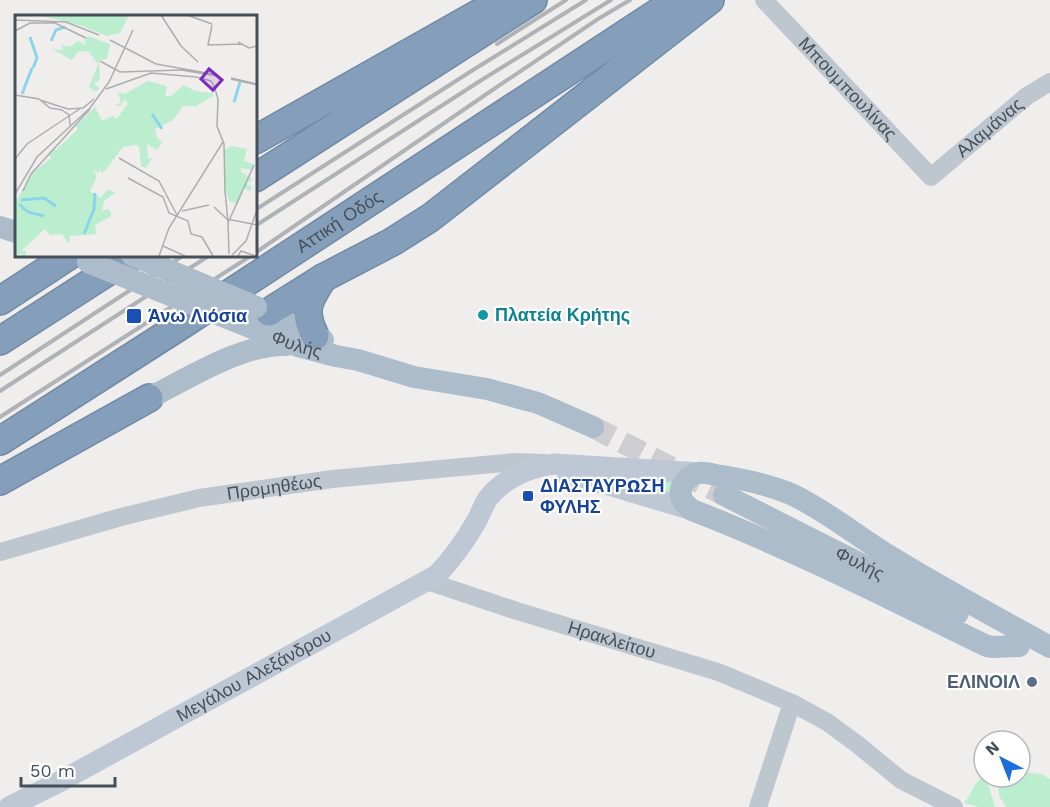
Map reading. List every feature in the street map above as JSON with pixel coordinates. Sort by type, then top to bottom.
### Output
[{"type":"highway","points":[[256,139],[502,0]]},
{"type":"highway","points":[[256,177],[533,0]]},
{"type":"highway","name":"Αττική Οδός","points":[[0,441],[193,318],[676,0]]},
{"type":"highway","points":[[253,317],[392,242],[430,218],[710,0]]},
{"type":"highway","points":[[24,285],[34,273],[38,256]]},
{"type":"highway","points":[[0,341],[131,256]]},
{"type":"highway","points":[[0,301],[74,257]]},
{"type":"highway","points":[[306,341],[309,323],[307,310],[311,297],[322,278]]},
{"type":"highway","points":[[0,481],[150,398]]},
{"type":"main road","points":[[0,212],[15,216]]},
{"type":"main road","points":[[0,227],[15,232]]},
{"type":"main road","name":"Φυλής","points":[[135,256],[253,317],[306,341],[414,377],[487,389],[538,403],[593,428]]},
{"type":"main road","name":"Φυλής","points":[[74,257],[253,317]]},
{"type":"main road","points":[[150,398],[233,354],[253,317]]},
{"type":"main road","points":[[220,362],[260,347],[306,341]]},
{"type":"main road","name":"Μεγάλου Αλεξάνδρου","points":[[478,519],[485,502],[502,485],[526,470],[540,466],[555,464],[700,473]]},
{"type":"main road","points":[[1019,646],[994,648],[987,646],[803,556],[745,530],[692,510],[683,501],[681,489],[688,478],[700,473],[746,480],[793,495],[890,556],[1050,647]]},
{"type":"main road","name":"Μεγάλου Αλεξάνδρου","points":[[9,807],[59,782],[437,575],[478,519],[503,495],[530,478],[570,476],[602,483],[692,510]]},
{"type":"main road","name":"Φυλής","points":[[724,495],[994,631],[1050,663]]},
{"type":"main road","name":"Φυλής","points":[[994,631],[1050,647]]},
{"type":"street","name":"Μπουμπουλίνας","points":[[764,0],[931,177]]},
{"type":"street","name":"Αλαμάνας","points":[[931,177],[1027,96],[1050,82]]},
{"type":"street","name":"Προμηθέως","points":[[0,552],[121,517],[199,498],[344,478],[515,462],[555,464]]},
{"type":"street","name":"Ηρακλείτου","points":[[427,581],[718,672],[792,703],[844,734],[901,780],[954,807]]},
{"type":"street","points":[[758,807],[792,703]]},
{"type":"green space","points":[[558,470],[680,480],[674,496]]},
{"type":"green space","points":[[1032,773],[1041,774],[1050,779],[1050,807],[1006,807],[999,796],[998,789],[1032,789]]},
{"type":"green space","points":[[973,789],[990,789],[995,807],[979,807],[964,803]]},
{"type":"tunnel","points":[[593,427],[724,495]]},
{"type":"railway","points":[[497,44],[566,0]]},
{"type":"railway","points":[[256,209],[586,0]]},
{"type":"railway","points":[[256,225],[480,81],[611,0]]},
{"type":"railway","points":[[256,252],[488,93],[630,0]]},
{"type":"railway","points":[[0,375],[182,256]]},
{"type":"railway","points":[[0,391],[208,256]]},
{"type":"railway","points":[[0,417],[250,256]]},
{"type":"place","name":"Πλατεία Κρήτης","points":[[483,315]]},
{"type":"place","name":"Άνω Λιόσια","points":[[134,316]]},
{"type":"place","name":"ΔΙΑΣΤΑΥΡΩΣΗ ΦΥΛΗΣ","points":[[528,496]]},
{"type":"place","name":"ΕΛΙΝΟΙΛ","points":[[1032,682]]}]
